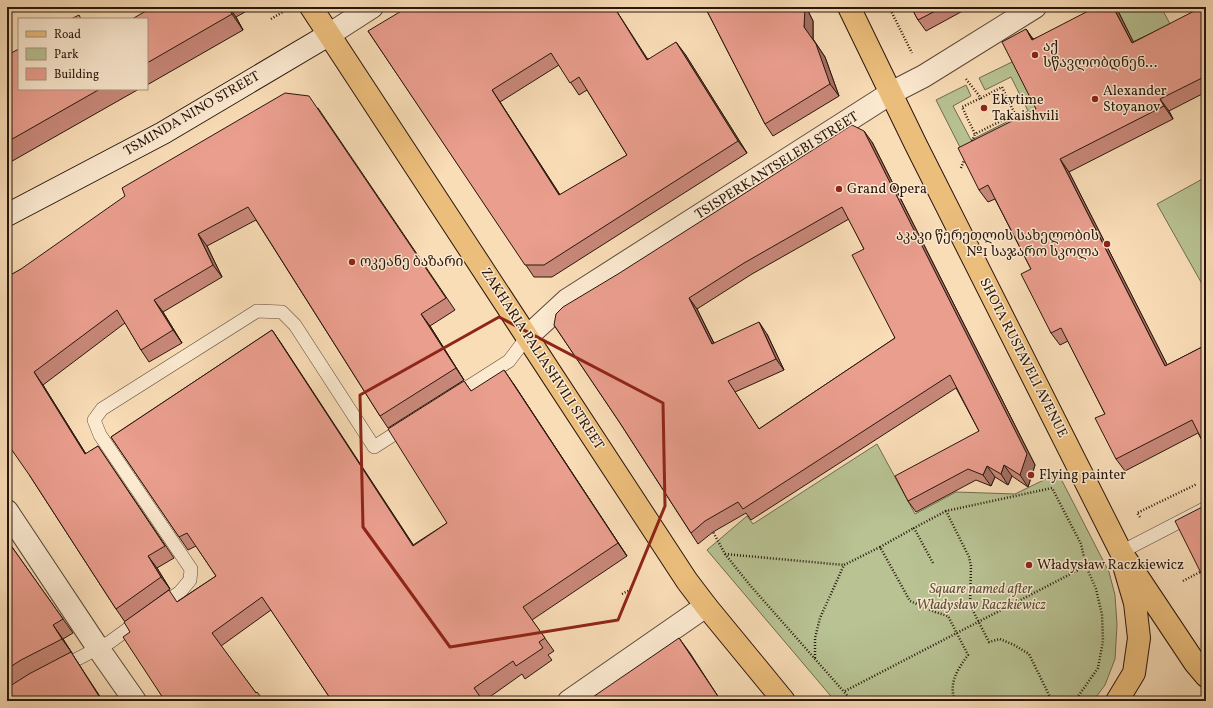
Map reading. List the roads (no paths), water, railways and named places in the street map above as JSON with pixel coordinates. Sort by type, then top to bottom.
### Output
[{"type":"main road","name":"ZAKHARIA PALIASHVILI STREET","points":[[311,7],[687,581],[784,701]]},
{"type":"main road","name":"SHOTA RUSTAVELI AVENUE","points":[[849,7],[927,166],[1121,552],[1195,663],[1206,676]]},
{"type":"main road","points":[[1117,701],[1134,673],[1139,638],[1135,603],[1121,552]]},
{"type":"street","name":"TSMINDA NINO STREET","points":[[7,215],[163,133],[330,34],[372,7]]},
{"type":"street","name":"TSISPERKANTSELEBI STREET","points":[[527,336],[567,300],[891,93],[924,76],[1031,8]]},
{"type":"street","points":[[7,511],[135,701]]},
{"type":"street","points":[[569,701],[706,606]]},
{"type":"lane","points":[[49,674],[110,642],[180,592],[190,580],[191,568],[100,435],[94,420],[102,409],[257,311],[270,311],[282,312],[295,325],[374,447],[419,419]]},
{"type":"lane","points":[[445,402],[509,361],[527,336]]},
{"type":"lane","points":[[1121,552],[1206,508]]},
{"type":"place","name":"აქ სწავლობდნენ...","points":[[1035,55]]},
{"type":"place","name":"Alexander Stoyanov","points":[[1095,99]]},
{"type":"place","name":"Ekvtime Takaishvili","points":[[984,108]]},
{"type":"place","name":"Grand Opera","points":[[839,189]]},
{"type":"place","name":"აკაკი წერეთლის სახელობის №1 საჯარო სკოლა","points":[[1107,244]]},
{"type":"place","name":"ოკეანე ბაზარი","points":[[352,262]]},
{"type":"place","name":"Flying painter","points":[[1031,475]]},
{"type":"place","name":"Władysław Raczkiewicz","points":[[1029,565]]},
{"type":"park label","name":"Square named after Władysław Raczkiewicz","points":[[981,598]]}]
